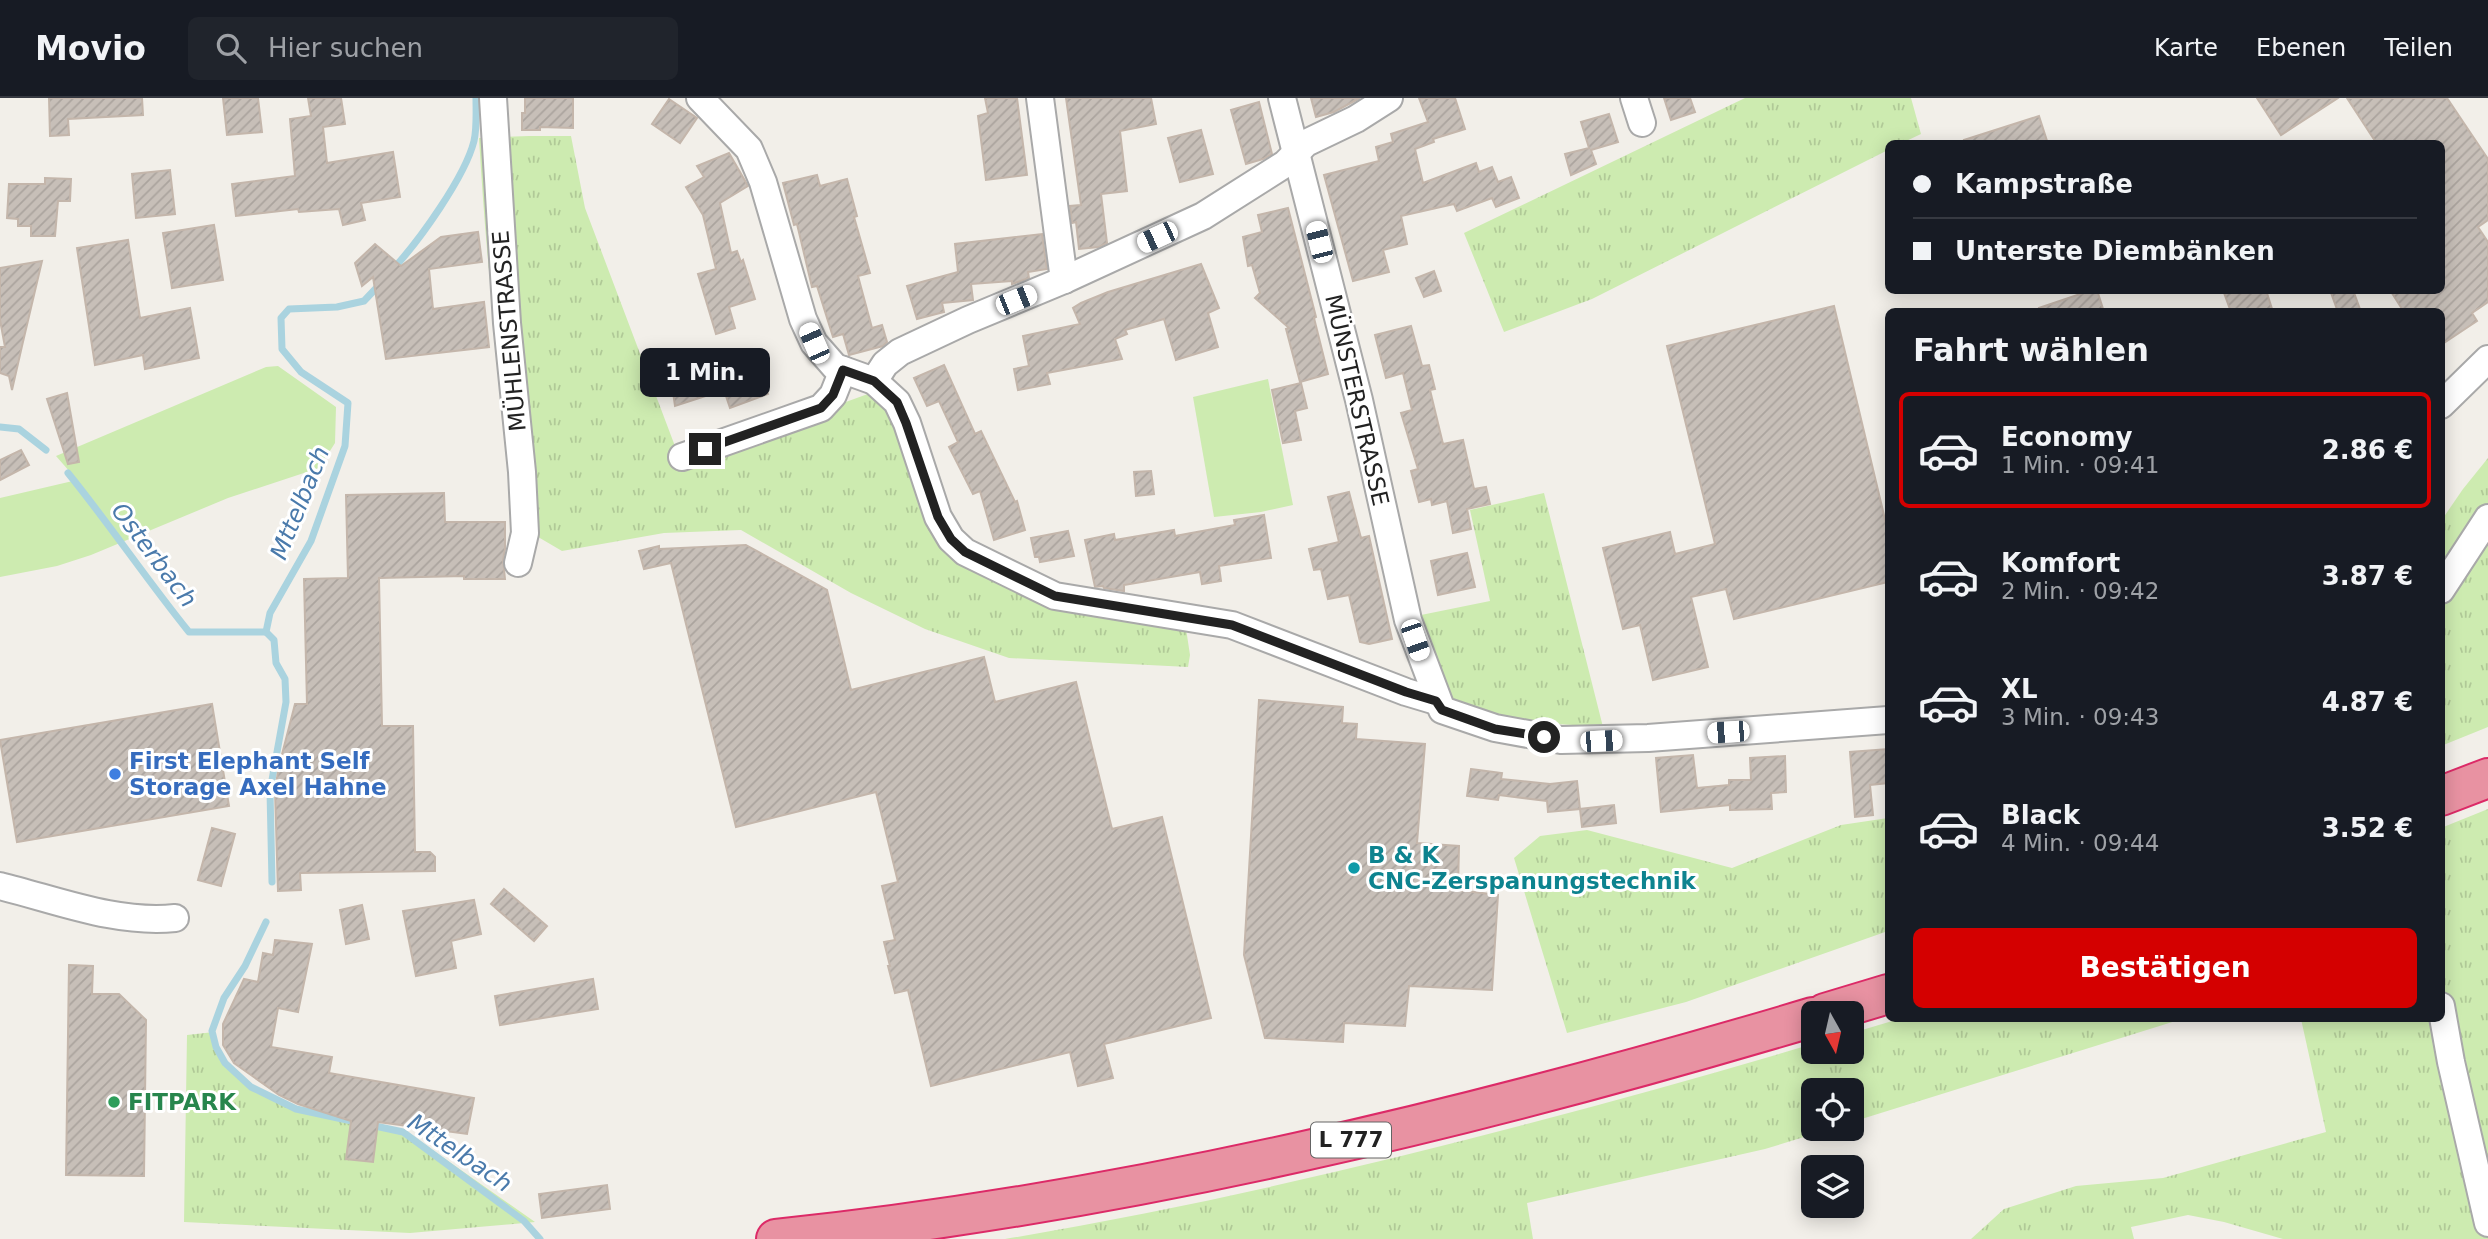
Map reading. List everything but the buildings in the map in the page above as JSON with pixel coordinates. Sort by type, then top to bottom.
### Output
[{"type":"highway","points":[[2445,794],[2488,778]]},
{"type":"highway","points":[[1864,1001],[1885,995]]},
{"type":"highway","name":"L 777","points":[[776,1239],[881,1228],[984,1212],[1187,1175],[1381,1134],[1675,1058],[1801,1021]]},
{"type":"street","name":"MÜHLENSTRASSE","points":[[493,98],[506,310],[522,472],[525,533],[518,563]]},
{"type":"street","points":[[700,98],[749,149],[763,182],[803,319],[814,343],[835,368],[874,381],[897,402],[938,517],[951,539],[965,552],[1055,596],[1232,625],[1436,701],[1442,710],[1495,729],[1560,740],[1648,738],[1885,720]]},
{"type":"street","points":[[1040,98],[1065,279]]},
{"type":"street","name":"MÜNSTERSTRASSE","points":[[1282,98],[1359,400],[1408,620],[1436,701]]},
{"type":"street","points":[[874,381],[900,352],[1203,216],[1285,164],[1306,143],[1356,119],[1389,98]]},
{"type":"street","points":[[2445,401],[2488,359]]},
{"type":"street","points":[[682,457],[821,408],[833,395],[843,370]]},
{"type":"street","points":[[2445,584],[2488,518]]},
{"type":"street","points":[[0,886],[119,917],[156,920],[175,918]]},
{"type":"street","points":[[2444,1022],[2488,1223]]},
{"type":"green space","points":[[1745,98],[1911,98],[1921,134],[1908,140],[1885,140],[1885,152],[1592,299],[1504,332],[1464,233]]},
{"type":"green space","points":[[571,136],[585,208],[681,462],[876,391],[898,414],[964,559],[1185,622],[1190,655],[1188,667],[1009,658],[925,629],[851,593],[741,530],[664,533],[562,551],[533,534],[511,436],[496,338],[479,138]]},
{"type":"green space","points":[[278,366],[336,407],[335,443],[319,468],[228,498],[91,555],[57,566],[0,577],[0,498],[77,480],[56,456],[266,367]]},
{"type":"green space","points":[[1268,379],[1293,505],[1261,512],[1214,517],[1193,397]]},
{"type":"green space","points":[[2488,458],[2488,727],[2445,744],[2445,515]]},
{"type":"green space","points":[[1544,493],[1603,727],[1498,720],[1448,700],[1421,615],[1490,601],[1470,510]]},
{"type":"green space","points":[[2488,809],[2488,1239],[2283,1239],[2188,1215],[2131,1227],[2134,1239],[1971,1239],[2004,1209],[2076,1186],[2163,1178],[2326,1132],[2302,1022],[2445,1022],[2445,826]]},
{"type":"green space","points":[[1885,818],[1885,932],[1686,1002],[1567,1033],[1514,858],[1540,836],[1587,830],[1732,868],[1841,825]]},
{"type":"green space","points":[[1889,1022],[2172,1022],[1864,1118],[1864,1078],[1801,1078],[1801,1138],[1765,1149],[1527,1203],[1533,1239],[1005,1239],[1107,1221],[1310,1178],[1613,1101],[1801,1047],[1801,1064],[1864,1064],[1864,1029]]},
{"type":"green space","points":[[214,1032],[227,1062],[252,1085],[297,1108],[404,1130],[535,1222],[410,1233],[184,1222],[187,1035]]},
{"type":"waterway","name":"Mttelbach","points":[[393,269],[428,226],[469,156],[476,125],[476,98]]},
{"type":"waterway","name":"Mttelbach","points":[[272,882],[270,791],[286,702],[285,679],[276,663],[274,640],[266,632],[270,613],[311,541],[345,446],[348,403],[301,372],[282,349],[281,318],[289,309],[337,307],[364,301],[381,283]]},
{"type":"waterway","name":"Osterbach","points":[[0,427],[19,429],[46,450]]},
{"type":"waterway","name":"Osterbach","points":[[68,473],[189,632],[266,632]]},
{"type":"waterway","name":"Mttelbach","points":[[266,922],[245,966],[224,998],[212,1031],[216,1047],[225,1063],[251,1087],[296,1109],[403,1132],[524,1221],[540,1239]]},
{"type":"place","name":"First Elephant Self Storage Axel Hahne","points":[[115,774]]},
{"type":"place","name":"B & K CNC-Zerspanungstechnik","points":[[1354,868]]},
{"type":"place","name":"FITPARK","points":[[114,1102]]},
{"type":"route","points":[[705,449],[821,408],[833,395],[843,370],[874,381],[897,402],[938,517],[951,539],[965,552],[1007,574],[1055,596],[1178,614],[1232,625],[1436,701],[1442,710],[1495,729],[1544,737]]}]
